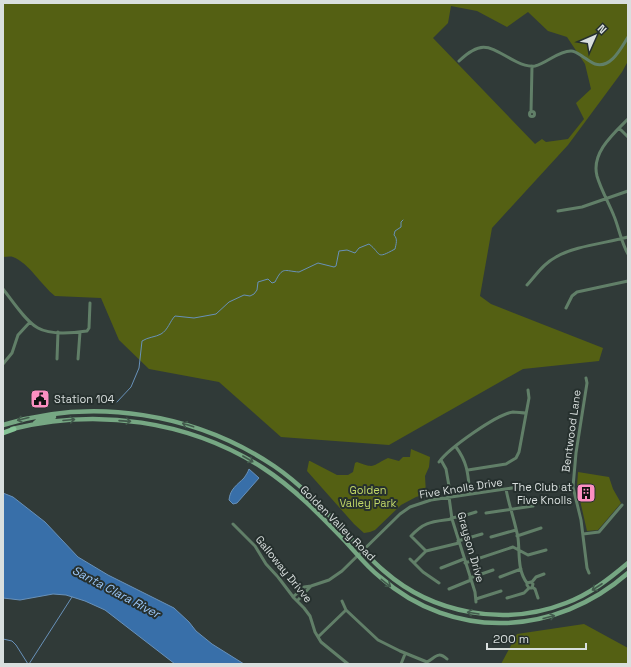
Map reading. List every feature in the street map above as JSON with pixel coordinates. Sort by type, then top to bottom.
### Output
[{"type":"main road","name":"Golden Valley Road","points":[[3,425],[57,413],[86,411],[137,414],[181,423],[224,439],[261,458],[288,477],[326,511],[389,576],[422,596],[455,609],[492,615],[532,613],[567,603],[598,586],[628,563]]},
{"type":"main road","points":[[34,424],[40,419],[56,416],[57,413]]},
{"type":"main road","name":"Golden Valley Road","points":[[14,429],[34,424],[86,419],[136,421],[178,430],[214,443],[251,461],[284,483],[316,511],[358,556],[389,585],[423,606],[460,618],[494,623],[524,622],[547,617],[565,612],[598,596],[628,573]]},
{"type":"main road","points":[[3,433],[14,429]]},
{"type":"street","points":[[459,61],[469,51],[484,46],[526,66],[535,66],[570,51],[576,52],[595,64],[602,64],[607,63],[620,51],[628,37]]},
{"type":"street","points":[[532,66],[532,112]]},
{"type":"street","points":[[628,119],[601,150],[598,158],[597,175],[628,254]]},
{"type":"street","points":[[619,128],[628,137]]},
{"type":"street","points":[[558,211],[582,207],[628,191]]},
{"type":"street","points":[[527,285],[543,267],[556,257],[567,252],[628,237]]},
{"type":"street","points":[[566,308],[572,296],[577,292],[628,281]]},
{"type":"street","points":[[3,289],[30,322],[39,329],[48,332],[87,331],[90,304]]},
{"type":"street","points":[[3,364],[12,353],[18,335],[30,322]]},
{"type":"street","points":[[57,359],[58,332]]},
{"type":"street","points":[[78,359],[80,332]]},
{"type":"street","name":"Bentwood Lane","points":[[586,378],[587,383],[575,459],[573,487],[581,520],[587,568],[589,573]]},
{"type":"street","points":[[468,470],[506,464],[516,458],[520,452],[529,398],[528,390]]},
{"type":"street","points":[[449,486],[446,469],[440,461],[474,432],[513,412],[526,413]]},
{"type":"street","points":[[456,447],[463,456],[468,470],[470,494]]},
{"type":"street","name":"Five Knolls Drive","points":[[311,586],[342,572],[394,519],[410,507],[431,500],[506,489],[535,486],[573,487]]},
{"type":"street","points":[[506,489],[520,550],[521,569],[527,586],[535,589],[538,598]]},
{"type":"street","name":"Grayson Drive","points":[[449,497],[452,519],[458,542],[471,579],[476,601],[501,591]]},
{"type":"street","points":[[583,534],[599,532],[622,505]]},
{"type":"street","points":[[486,512],[533,506]]},
{"type":"street","points":[[426,551],[411,536],[422,525],[476,512]]},
{"type":"street","name":"Galloway Drivve","points":[[233,524],[255,546],[266,564],[278,576],[310,616],[321,642],[348,664]]},
{"type":"street","points":[[517,536],[541,528]]},
{"type":"street","points":[[491,537],[516,530]]},
{"type":"street","points":[[414,563],[426,551],[482,534]]},
{"type":"street","points":[[441,568],[513,547],[528,555],[546,550]]},
{"type":"street","points":[[410,559],[423,572],[439,583]]},
{"type":"street","points":[[500,577],[521,569]]},
{"type":"street","points":[[449,589],[493,570]]},
{"type":"street","points":[[508,598],[524,593],[533,585],[532,582],[534,578],[544,574]]},
{"type":"street","points":[[527,583],[532,582]]},
{"type":"street","points":[[294,597],[304,587],[311,586]]},
{"type":"street","points":[[297,601],[311,586]]},
{"type":"street","points":[[342,601],[346,610],[378,640],[405,654],[427,662],[439,655],[442,655],[447,659]]},
{"type":"street","points":[[318,637],[346,610]]},
{"type":"street","points":[[401,664],[405,654]]},
{"type":"green space","points":[[3,3],[628,3],[628,61],[622,72],[568,145],[492,228],[480,296],[491,304],[603,348],[599,361],[523,369],[389,445],[281,437],[219,382],[149,369],[119,340],[101,298],[55,296],[30,269],[19,260],[13,257],[3,257]],"holes":[[[451,6],[477,11],[507,27],[528,12],[548,31],[567,37],[585,64],[591,89],[576,103],[584,119],[568,139],[546,142],[542,139],[535,144],[433,38],[448,23]]]},
{"type":"green space","name":"Golden Valley Park","points":[[411,449],[430,457],[429,467],[425,476],[426,494],[416,497],[401,505],[375,530],[370,532],[364,533],[354,524],[307,471],[310,461],[337,475],[348,475],[353,472],[355,463],[357,462],[373,466],[388,458],[399,461],[403,457],[410,457]]},
{"type":"green space","points":[[578,472],[609,477],[613,489],[621,503],[598,530],[587,531],[577,487]]},
{"type":"green space","points":[[584,624],[628,648],[628,664],[501,664],[517,634]]},
{"type":"water","points":[[249,469],[259,478],[237,503],[233,504],[229,500],[231,493],[244,478]]},
{"type":"water","name":"Santa Clara River","points":[[3,493],[13,497],[45,522],[78,557],[108,575],[174,608],[196,631],[212,644],[244,664],[175,664],[105,610],[85,601],[66,595],[53,594],[20,600],[3,598]]},
{"type":"waterway","points":[[117,402],[131,387],[139,368],[142,341],[163,332],[175,316],[194,318],[216,314],[229,302],[244,295],[250,296],[254,294],[257,290],[258,282],[268,279],[272,283],[275,282],[284,271],[299,272],[318,263],[334,267],[336,266],[339,251],[347,250],[355,253],[359,248],[369,244],[379,254],[384,254],[395,249],[395,231],[401,227],[401,222],[403,220]]},
{"type":"waterway","points":[[29,664],[72,597]]},
{"type":"waterway","points":[[3,639],[12,641],[28,664]]},
{"type":"place","name":"Station 104","points":[[40,399]]},
{"type":"place","name":"The Club at Five Knolls","points":[[586,493]]}]
